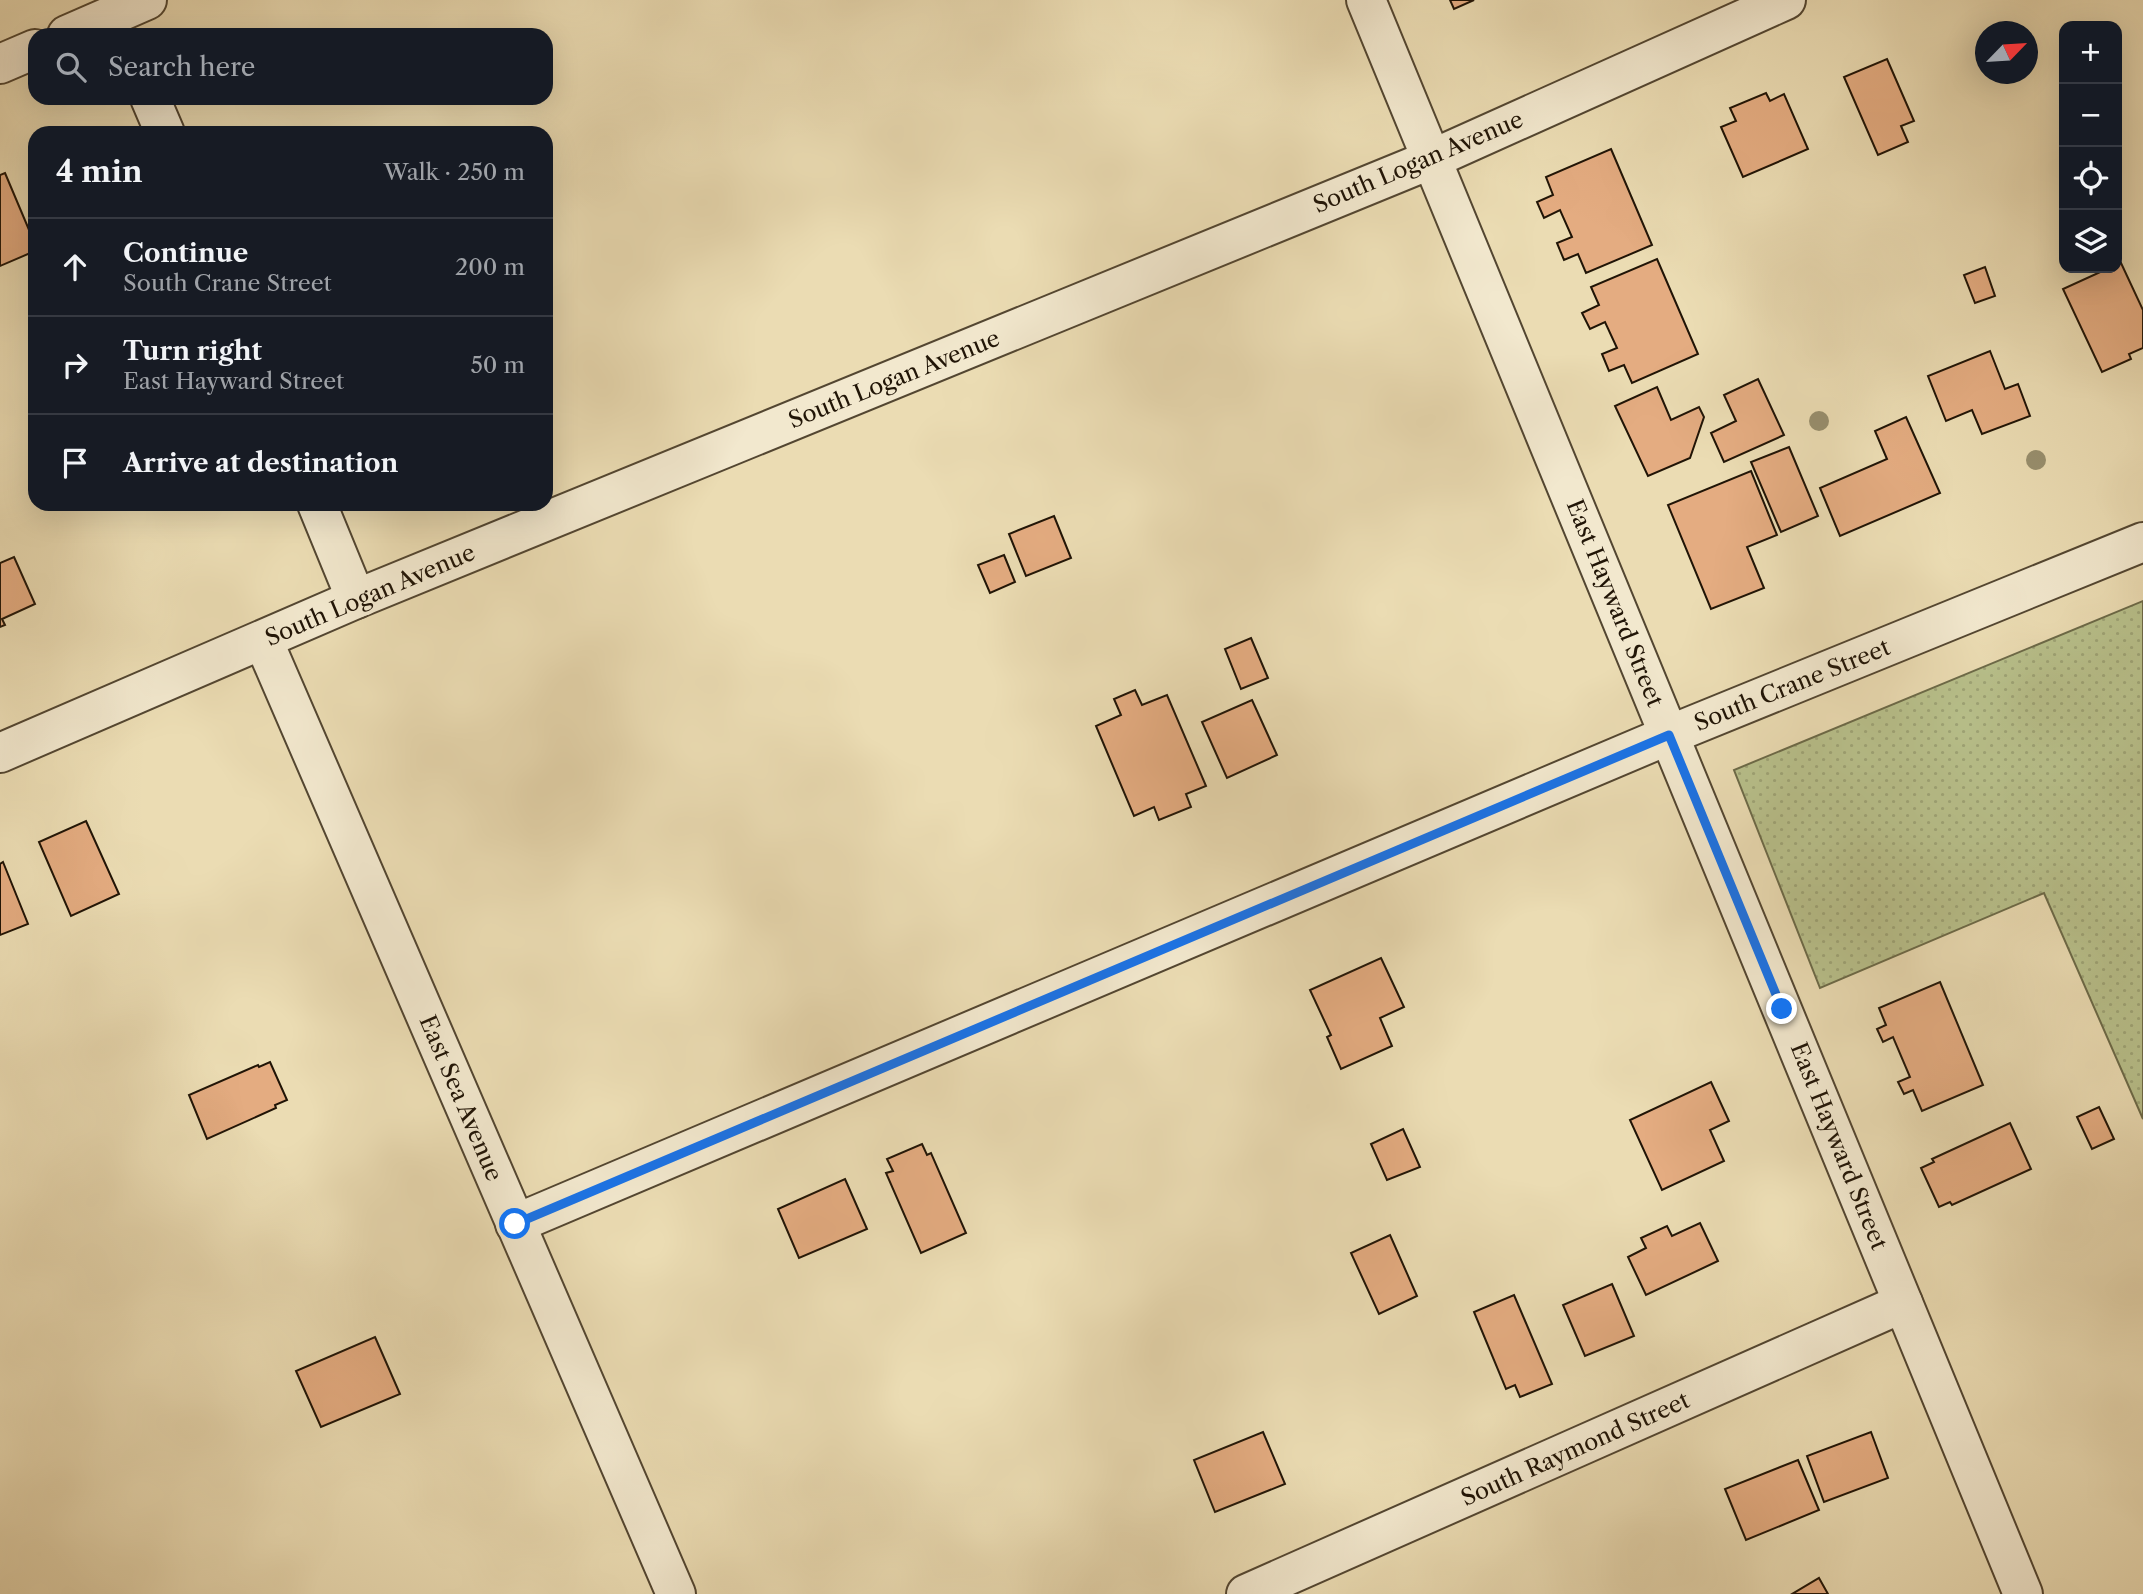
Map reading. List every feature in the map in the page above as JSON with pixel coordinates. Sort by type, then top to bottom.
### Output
[{"type":"street","name":"East Hayward Street","points":[[1366,0],[2022,1594]]},
{"type":"street","name":"South Logan Avenue","points":[[0,753],[356,599],[1432,159],[1786,0]]},
{"type":"street","points":[[84,28],[124,12]]},
{"type":"street","points":[[0,64],[28,52]]},
{"type":"street","points":[[153,105],[162,126]]},
{"type":"street","points":[[320,511],[356,599]]},
{"type":"street","name":"South Crane Street","points":[[515,1224],[1669,735],[2143,542]]},
{"type":"street","name":"East Sea Avenue","points":[[263,640],[676,1594]]},
{"type":"street","name":"South Raymond Street","points":[[1246,1594],[1903,1303]]},
{"type":"green space","points":[[2143,601],[2143,1119],[2044,893],[1820,988],[1734,770]]},
{"type":"building","points":[[1450,0],[1474,0],[1454,9]]},
{"type":"building","points":[[1887,59],[1914,121],[1901,126],[1908,142],[1878,155],[1844,77]]},
{"type":"building","points":[[1766,93],[1770,101],[1784,94],[1808,149],[1743,177],[1721,127],[1736,121],[1730,108]]},
{"type":"building","points":[[1611,149],[1652,245],[1586,273],[1578,254],[1564,260],[1557,243],[1572,237],[1560,210],[1544,218],[1537,202],[1553,195],[1546,177]]},
{"type":"building","points":[[5,173],[28,227],[28,254],[0,266],[0,175]]},
{"type":"building","points":[[1657,259],[1698,354],[1632,383],[1624,365],[1609,371],[1602,354],[1617,348],[1605,322],[1590,329],[1582,313],[1599,305],[1591,287]]},
{"type":"building","points":[[2122,265],[2143,310],[2143,348],[2129,354],[2131,359],[2102,372],[2063,289],[2098,273],[2122,273]]},
{"type":"building","points":[[1985,267],[1995,296],[1975,303],[1964,275]]},
{"type":"building","points":[[1990,351],[2005,389],[2018,384],[2030,416],[1982,434],[1972,410],[1946,421],[1928,376]]},
{"type":"building","points":[[1758,379],[1784,435],[1724,462],[1711,433],[1736,421],[1724,395]]},
{"type":"building","points":[[1657,387],[1671,420],[1699,407],[1704,417],[1690,458],[1648,476],[1615,406]]},
{"type":"building","points":[[1906,417],[1940,493],[1840,536],[1820,488],[1887,459],[1875,431]]},
{"type":"building","points":[[1789,447],[1818,516],[1781,532],[1751,462]]},
{"type":"building","points":[[1751,471],[1777,535],[1747,547],[1764,588],[1711,609],[1668,505]]},
{"type":"building","points":[[1054,516],[1071,558],[1026,576],[1009,534]]},
{"type":"building","points":[[1004,555],[1015,582],[990,593],[978,565]]},
{"type":"building","points":[[14,557],[35,604],[2,619],[5,625],[0,627],[0,563]]},
{"type":"building","points":[[1251,638],[1268,678],[1241,689],[1225,649]]},
{"type":"building","points":[[1135,690],[1142,705],[1167,695],[1206,786],[1186,794],[1191,807],[1159,820],[1154,807],[1134,816],[1096,726],[1121,715],[1114,699]]},
{"type":"building","points":[[1252,700],[1277,755],[1227,778],[1202,722]]},
{"type":"building","points":[[86,821],[119,894],[71,916],[39,842]]},
{"type":"building","points":[[3,862],[28,924],[0,935],[0,864]]},
{"type":"building","points":[[1381,958],[1404,1007],[1380,1018],[1392,1046],[1341,1069],[1327,1037],[1331,1035],[1310,990]]},
{"type":"building","points":[[1940,982],[1983,1085],[1922,1111],[1913,1090],[1904,1094],[1898,1082],[1910,1077],[1893,1037],[1883,1042],[1877,1029],[1886,1025],[1879,1008]]},
{"type":"building","points":[[270,1062],[287,1100],[275,1105],[276,1108],[207,1139],[189,1095]]},
{"type":"building","points":[[1711,1082],[1729,1121],[1710,1130],[1724,1161],[1662,1190],[1630,1120]]},
{"type":"building","points":[[2099,1107],[2114,1139],[2092,1149],[2077,1117]]},
{"type":"building","points":[[2010,1123],[2031,1169],[1952,1205],[1950,1202],[1939,1207],[1921,1168],[1934,1162],[1932,1159]]},
{"type":"building","points":[[1403,1129],[1420,1167],[1387,1180],[1371,1144]]},
{"type":"building","points":[[922,1144],[927,1155],[931,1153],[966,1233],[921,1253],[886,1173],[893,1171],[887,1159]]},
{"type":"building","points":[[845,1179],[867,1229],[799,1258],[778,1209]]},
{"type":"building","points":[[1700,1223],[1718,1261],[1646,1295],[1628,1257],[1646,1248],[1641,1238],[1667,1226],[1672,1236]]},
{"type":"building","points":[[1390,1235],[1417,1296],[1379,1314],[1351,1253]]},
{"type":"building","points":[[1612,1284],[1634,1336],[1585,1356],[1563,1305]]},
{"type":"building","points":[[1514,1295],[1552,1384],[1520,1397],[1515,1385],[1506,1389],[1474,1312]]},
{"type":"building","points":[[375,1337],[400,1394],[321,1427],[296,1371]]},
{"type":"building","points":[[1263,1432],[1285,1484],[1215,1512],[1194,1460]]},
{"type":"building","points":[[1871,1432],[1888,1478],[1824,1502],[1807,1456]]},
{"type":"building","points":[[1798,1460],[1819,1510],[1746,1540],[1725,1489]]},
{"type":"building","points":[[1819,1578],[1828,1594],[1792,1594]]},
{"type":"route","points":[[515,1224],[1669,735],[1782,1009]]}]
